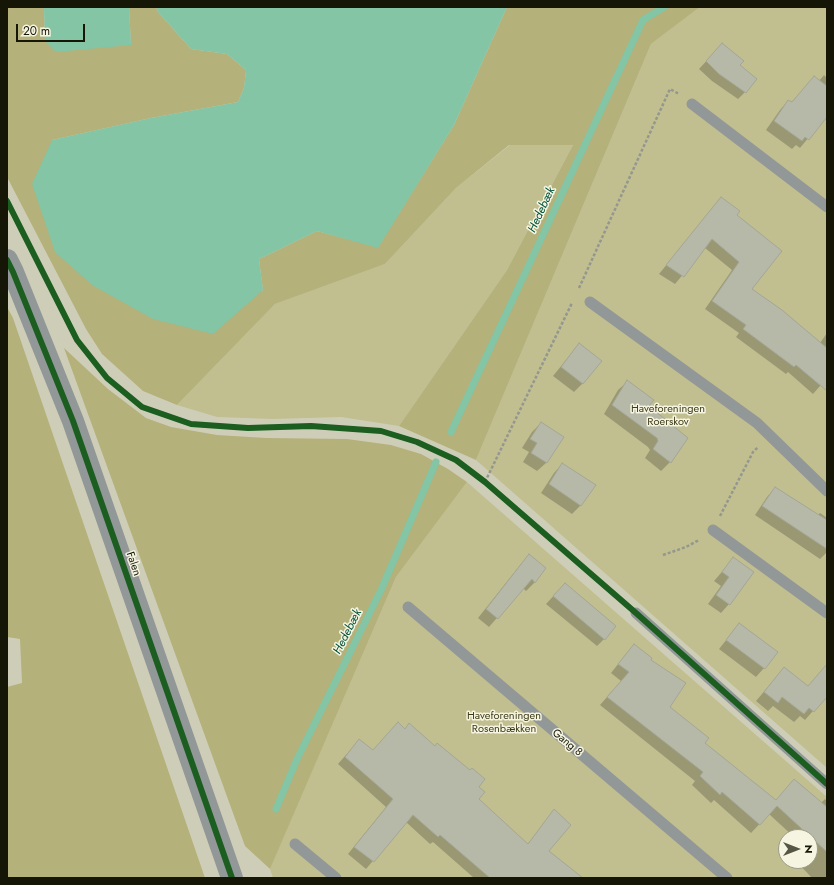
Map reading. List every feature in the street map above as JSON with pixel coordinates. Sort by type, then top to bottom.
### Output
[{"type":"street","name":"Falen","points":[[7,260],[73,421],[232,878]]},
{"type":"lane","points":[[692,104],[827,207]]},
{"type":"lane","points":[[590,302],[757,423],[827,491]]},
{"type":"lane","points":[[713,530],[827,613]]},
{"type":"lane","name":"Gang 8","points":[[408,607],[727,878]]},
{"type":"lane","points":[[636,613],[827,784]]},
{"type":"lane","points":[[295,844],[336,878]]},
{"type":"path","points":[[578,292],[670,89],[692,104]]},
{"type":"path","points":[[485,482],[574,299]]},
{"type":"path","points":[[663,555],[686,547],[713,530],[753,452],[769,434]]},
{"type":"path","points":[[479,478],[491,488]]},
{"type":"green space","name":"Haveforeningen Roerskov","points":[[700,7],[827,7],[827,768],[476,460],[651,44]]},
{"type":"green space","points":[[510,145],[573,145],[507,270],[399,426],[341,417],[273,419],[217,417],[177,405],[275,304],[385,264],[456,188]]},
{"type":"green space","name":"Haveforeningen Rosenbækken","points":[[467,482],[827,797],[827,878],[273,878],[270,869],[396,577]]},
{"type":"shaded area","points":[[7,7],[44,7],[45,41],[131,45],[129,7],[156,7],[158,12],[191,49],[227,54],[246,70],[244,88],[238,102],[151,118],[52,140],[263,291],[259,259],[317,231],[378,247],[454,125],[507,7],[700,7],[651,44],[476,460],[399,426],[507,270],[573,145],[509,145],[456,188],[385,264],[275,304],[177,405],[143,391],[102,354],[86,329],[7,177]]},
{"type":"shaded area","points":[[44,7],[129,7],[131,45],[56,52],[45,41]]},
{"type":"shaded area","points":[[156,7],[507,7],[454,125],[378,248],[317,231],[259,259],[263,290],[213,334],[153,319],[92,285],[55,252],[32,184],[52,140],[151,118],[238,102],[244,88],[246,70],[227,54],[191,49],[158,12]]},
{"type":"shaded area","points":[[7,307],[13,318],[205,878],[7,878],[7,687],[22,683],[20,639],[7,637]]},
{"type":"shaded area","points":[[64,348],[108,389],[146,418],[171,427],[217,435],[266,438],[347,439],[391,445],[421,454],[448,469],[467,482],[396,577],[270,869],[245,846]]},
{"type":"building","points":[[722,43],[744,61],[740,65],[757,79],[746,93],[719,74],[706,61]]},
{"type":"building","points":[[814,76],[827,86],[827,117],[809,140],[805,137],[802,141],[774,121],[788,100],[792,102]]},
{"type":"building","points":[[721,197],[740,211],[737,215],[782,251],[752,289],[782,310],[827,348],[827,391],[796,365],[794,367],[743,329],[746,325],[712,301],[739,262],[712,239],[684,277],[666,265]]},
{"type":"building","points":[[579,343],[602,361],[583,384],[561,367]]},
{"type":"building","points":[[627,380],[654,400],[649,406],[688,438],[671,463],[653,449],[658,441],[657,438],[612,405]]},
{"type":"building","points":[[541,422],[564,437],[547,463],[531,453],[537,443],[530,439]]},
{"type":"building","points":[[562,463],[596,485],[581,506],[549,484]]},
{"type":"building","points":[[775,487],[827,520],[827,549],[762,506]]},
{"type":"building","points":[[529,554],[546,568],[535,583],[532,579],[498,619],[486,609]]},
{"type":"building","points":[[733,557],[754,572],[730,605],[716,595],[729,577],[722,572]]},
{"type":"building","points":[[565,583],[616,626],[605,640],[553,596]]},
{"type":"building","points":[[739,623],[778,652],[765,669],[726,640]]},
{"type":"building","points":[[634,644],[652,658],[651,660],[686,683],[670,707],[709,738],[705,743],[776,800],[794,779],[827,807],[827,852],[818,844],[818,829],[802,829],[777,806],[760,825],[722,792],[720,795],[700,776],[703,772],[607,697],[629,672],[618,664]]},
{"type":"building","points":[[827,664],[827,697],[814,712],[809,708],[804,714],[782,697],[778,703],[764,692],[784,667],[808,686]]},
{"type":"building","points":[[398,722],[405,729],[409,723],[435,746],[437,743],[470,770],[472,768],[485,779],[479,787],[485,792],[479,799],[528,844],[554,809],[571,825],[549,851],[583,878],[490,878],[440,835],[438,837],[413,815],[374,862],[354,847],[393,799],[345,757],[359,739],[373,750]]},
{"type":"waterway","name":"Hedebæk","points":[[451,432],[643,20],[664,7]]},
{"type":"waterway","name":"Hedebæk","points":[[276,809],[297,759],[381,590],[436,462]]},
{"type":"cycle path","points":[[7,201],[77,340],[107,378],[142,407],[191,424],[248,428],[311,426],[381,431],[417,442],[456,460],[485,482],[636,613],[827,784]]},
{"type":"cycle path","points":[[7,260],[73,421],[232,878]]}]
